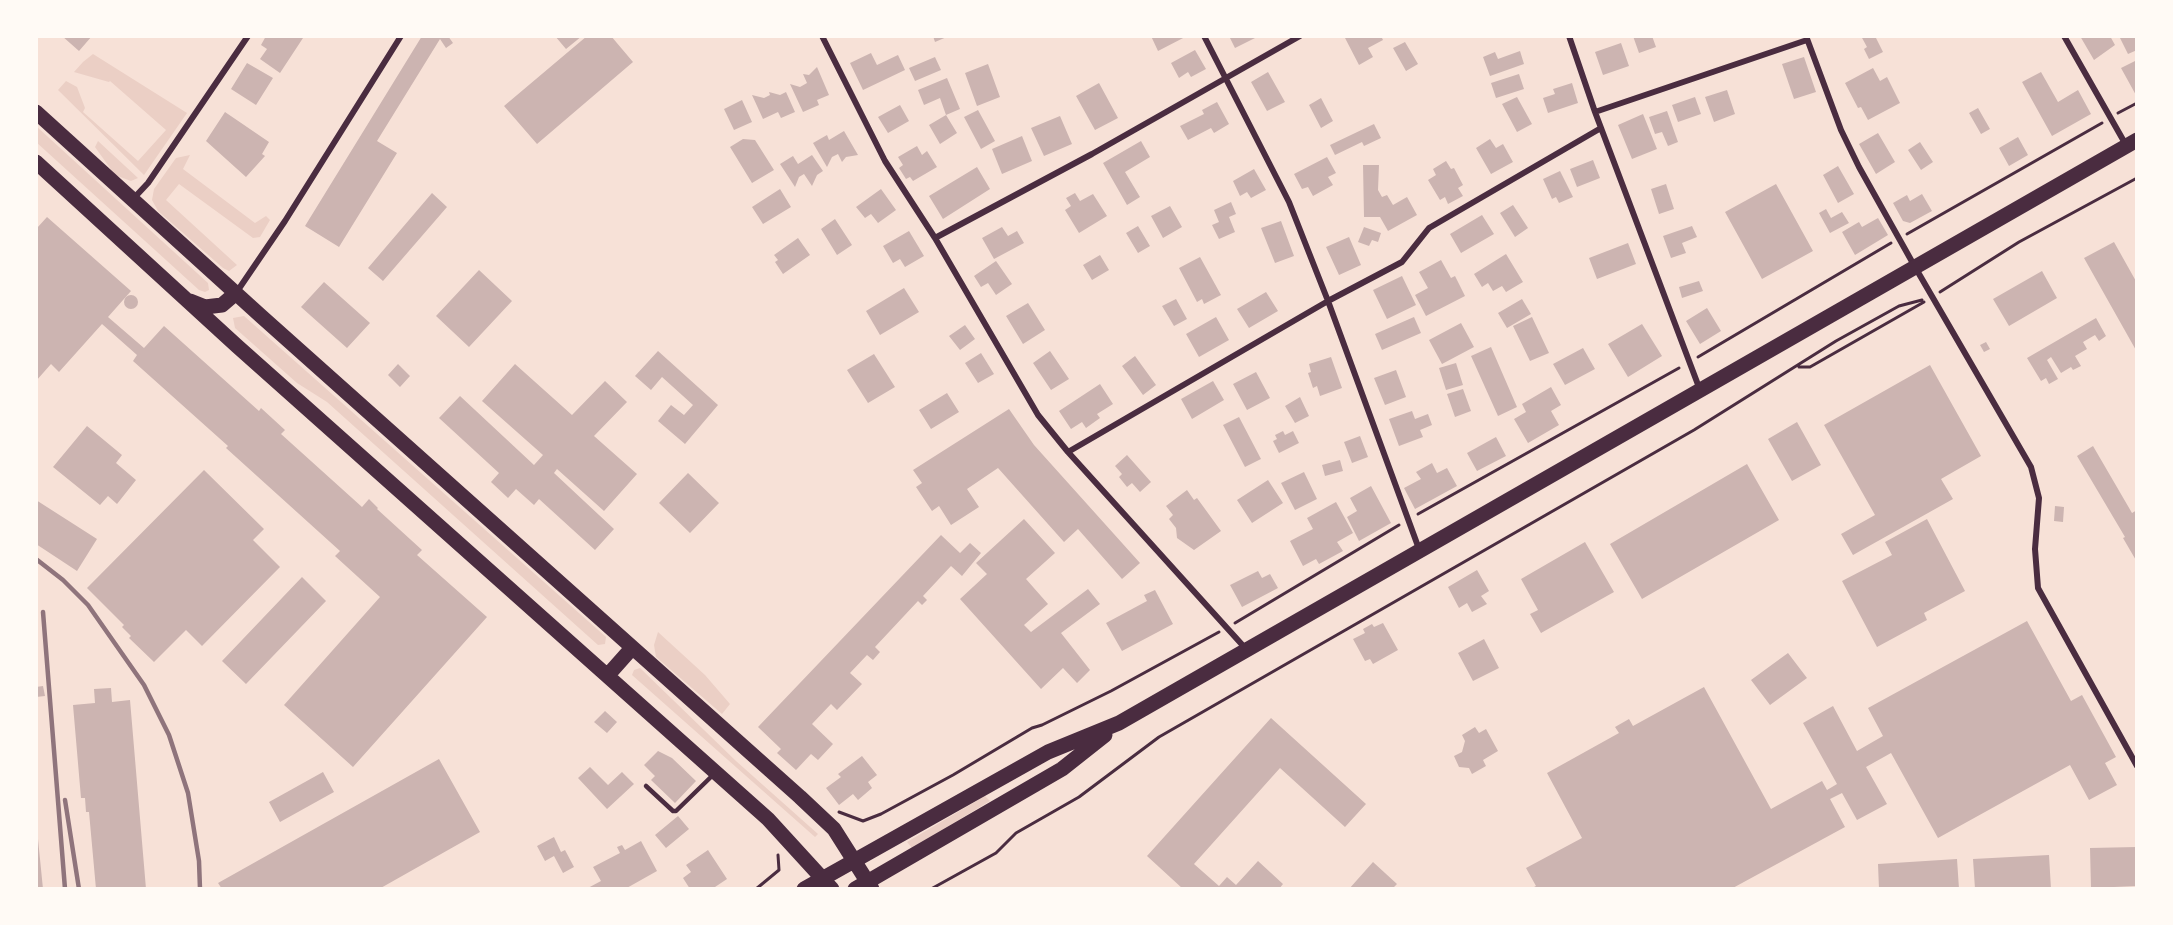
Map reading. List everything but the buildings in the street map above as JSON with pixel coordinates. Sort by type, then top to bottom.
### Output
[{"type":"main road","points":[[36,112],[826,821],[834,829],[854,861],[865,887],[1062,769],[1119,723]]},
{"type":"main road","points":[[804,889],[828,884],[854,861],[1047,752],[1119,723],[1248,651],[2132,143]]},
{"type":"main road","points":[[36,162],[783,833],[828,884]]},
{"type":"main road","points":[[188,300],[205,307],[222,305],[236,293]]},
{"type":"main road","points":[[608,675],[632,648]]},
{"type":"street","points":[[132,200],[148,183],[248,36]]},
{"type":"street","points":[[236,293],[280,229],[401,36]]},
{"type":"street","points":[[822,36],[885,161],[935,238],[1038,415],[1068,452],[1248,651]]},
{"type":"street","points":[[1204,36],[1290,202],[1420,552]]},
{"type":"street","points":[[935,238],[1092,154],[1300,36]]},
{"type":"street","points":[[1569,36],[1595,112],[1700,391]]},
{"type":"street","points":[[2064,36],[2110,118],[2132,143]]},
{"type":"street","points":[[1595,112],[1806,38],[1841,130],[1859,167],[2031,467],[2039,498],[2035,549],[2038,588],[2137,766]]},
{"type":"street","points":[[1068,452],[1328,301],[1402,262],[1428,228],[1601,128]]},
{"type":"lane","points":[[646,786],[672,811],[676,811],[715,772]]},
{"type":"path","points":[[836,810],[863,821],[881,814],[1032,728],[1102,695],[1226,628],[1408,520],[1689,362],[1899,238],[2137,103]]},
{"type":"path","points":[[1797,367],[1810,368],[1932,297],[2019,242],[2137,177]]},
{"type":"path","points":[[931,889],[996,853],[1016,833],[1079,797],[1159,737],[1694,429],[1828,346],[1899,306],[1932,297]]},
{"type":"path","points":[[756,889],[779,870]]},
{"type":"shaded area","points":[[93,54],[187,113],[144,175],[58,90],[66,81],[77,87],[85,108],[83,112],[138,161],[166,130],[110,81],[74,72]]},
{"type":"shaded area","points":[[36,126],[208,283],[209,290],[205,292],[199,290],[36,142]]},
{"type":"shaded area","points":[[98,141],[138,178],[131,181],[115,175],[95,147]]},
{"type":"shaded area","points":[[190,155],[183,169],[255,223],[266,216],[270,220],[260,237],[253,238],[179,184],[166,200],[237,265],[229,271],[158,211],[152,200],[154,189],[176,158]]},
{"type":"shaded area","points":[[244,316],[606,637],[605,644],[598,645],[327,402],[297,383],[235,328],[233,318]]},
{"type":"shaded area","points":[[658,632],[705,675],[730,704],[722,714],[656,657],[654,645]]},
{"type":"shaded area","points":[[640,668],[736,761],[818,834],[815,837],[632,675],[634,670]]},
{"type":"shaded area","points":[[985,796],[990,801],[912,848],[907,842]]},
{"type":"railway","points":[[36,559],[63,580],[88,605],[144,685],[169,735],[188,793],[199,861],[200,889]]},
{"type":"railway","points":[[43,612],[65,889]]},
{"type":"railway","points":[[65,800],[79,889]]}]
